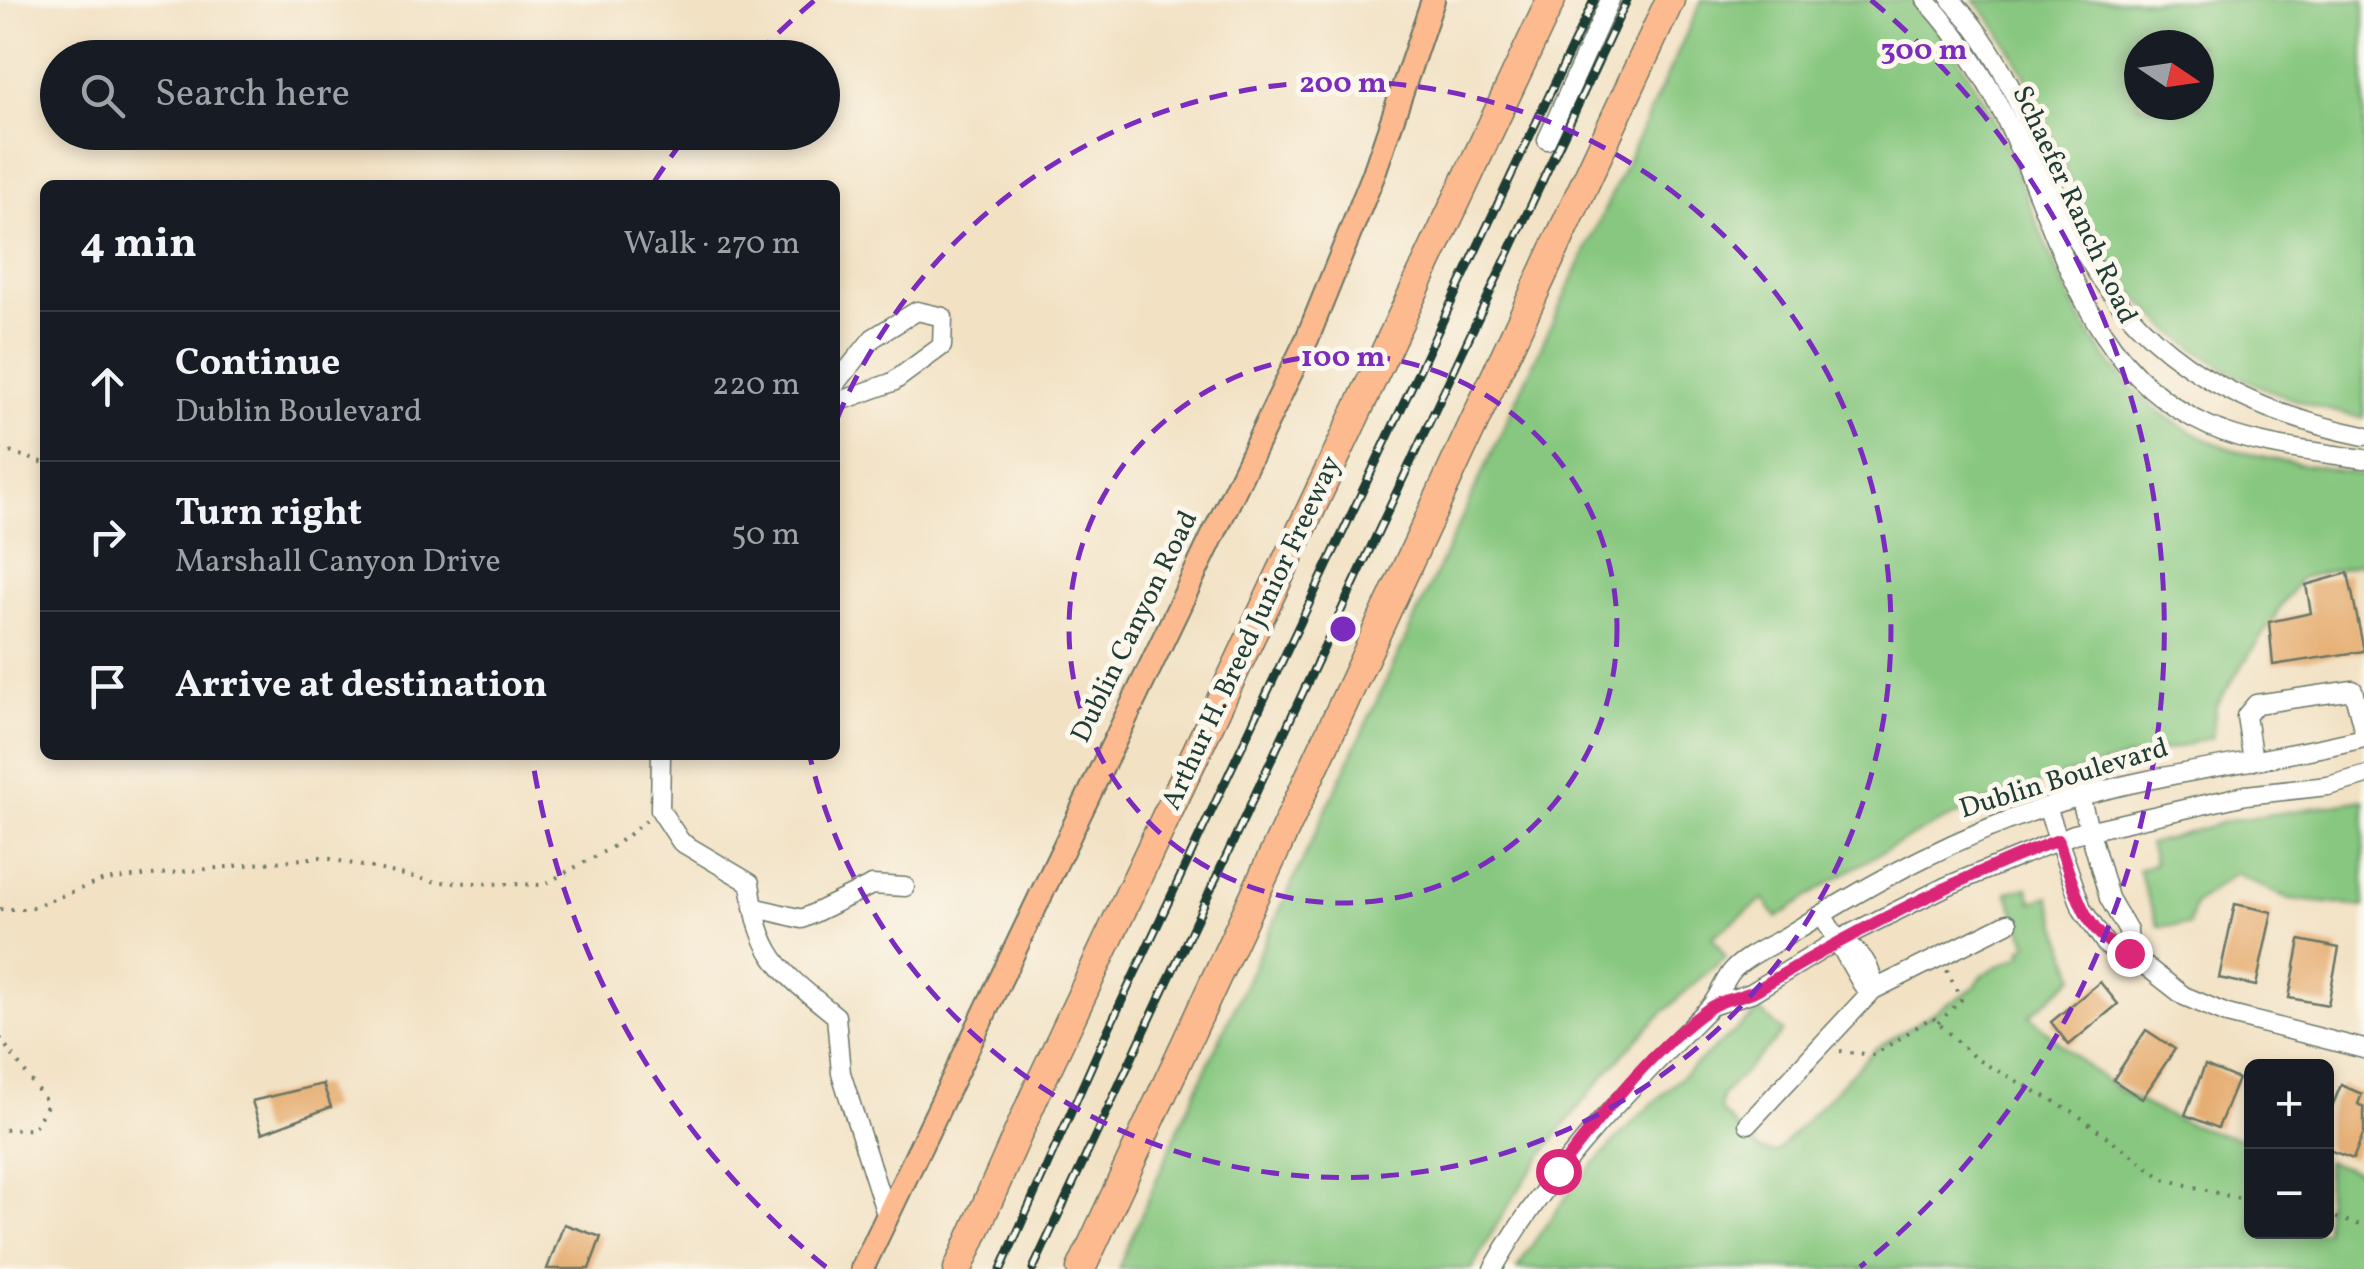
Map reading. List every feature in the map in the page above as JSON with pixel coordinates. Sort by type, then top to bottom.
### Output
[{"type":"highway","name":"Arthur H. Breed Junior Freeway","points":[[958,1269],[1052,1059],[1551,0]]},
{"type":"highway","points":[[1081,1269],[1670,0]]},
{"type":"main road","name":"Dublin Canyon Road","points":[[862,1269],[1307,339],[1374,176],[1434,0]]},
{"type":"street","points":[[1546,139],[1610,0]]},
{"type":"street","name":"Schaefer Ranch Road","points":[[1926,0],[1984,76],[2092,319],[2136,378],[2172,407],[2211,427],[2257,441],[2364,459]]},
{"type":"street","name":"Schaefer Ranch Road","points":[[1951,0],[1995,58],[2020,105],[2082,248],[2140,326],[2207,380],[2260,408],[2306,424],[2364,436]]},
{"type":"street","points":[[840,379],[873,338],[916,311],[943,318],[942,346],[892,382],[840,401]]},
{"type":"street","points":[[2253,761],[2246,716],[2256,704],[2353,690],[2364,735]]},
{"type":"street","name":"Dublin Boulevard","points":[[1492,1269],[1541,1194],[1595,1124],[1712,1006],[1734,969],[1822,914],[1948,843],[2047,807],[2198,766],[2253,761],[2364,735]]},
{"type":"street","points":[[661,760],[660,810],[682,842],[750,883],[757,934],[789,978],[836,1016],[842,1073],[886,1214]]},
{"type":"street","name":"Dublin Boulevard","points":[[1712,1006],[1751,993],[1838,940],[1947,886],[2058,840],[2246,796],[2328,786],[2364,776]]},
{"type":"street","points":[[2080,797],[2109,898],[2128,931],[2129,953]]},
{"type":"street","points":[[2047,807],[2082,909],[2107,946],[2129,953],[2198,1002],[2227,1014],[2364,1049]]},
{"type":"street","points":[[753,906],[802,919],[872,884],[905,887]]},
{"type":"street","points":[[1822,914],[1838,940],[1856,948],[1873,975],[1873,990]]},
{"type":"street","points":[[1748,1124],[1873,990],[2008,922]]},
{"type":"path","points":[[0,449],[40,461]]},
{"type":"path","points":[[0,909],[27,909],[104,880],[204,866],[320,857],[437,882],[544,884],[614,846],[660,810]]},
{"type":"path","points":[[1938,1023],[1961,1000],[1940,956]]},
{"type":"path","points":[[1816,1048],[1874,1055],[1932,1018],[1976,1058],[2072,1111],[2164,1179],[2244,1200]]},
{"type":"path","points":[[0,1038],[48,1104],[33,1130],[0,1130]]},
{"type":"path","points":[[2334,1217],[2364,1226]]},
{"type":"green space","points":[[1702,0],[1911,0],[1949,46],[1982,97],[2055,266],[2100,349],[2129,385],[2164,415],[2208,440],[2265,458],[2364,476],[2364,563],[2300,578],[2216,705],[2212,738],[2122,759],[2017,791],[1869,859],[1777,918],[1764,899],[1712,937],[1726,957],[1653,1022],[1584,1100],[1522,1185],[1472,1269],[1118,1269],[1184,1116]]},
{"type":"green space","points":[[1974,0],[2364,0],[2364,418],[2281,395],[2242,378],[2172,331],[2141,302],[2092,230],[2012,52]]},
{"type":"green space","points":[[2364,800],[2364,907],[2288,899],[2235,873],[2195,903],[2189,925],[2158,926],[2138,870],[2155,863],[2149,844],[2228,821]]},
{"type":"green space","points":[[2028,887],[2032,902],[2049,896],[2075,976],[2030,1015],[2080,1061],[2130,1096],[2186,1123],[2244,1139],[2244,1239],[2334,1239],[2334,1163],[2364,1174],[2364,1269],[1517,1269],[1568,1195],[1626,1129],[1760,1011],[1783,1032],[1722,1095],[1720,1110],[1759,1150],[1775,1153],[1876,1048],[1975,987],[1982,975],[2023,954],[2021,949],[2028,945],[2007,892]]},
{"type":"building","points":[[2348,573],[2364,651],[2273,665],[2269,622],[2311,613],[2306,585]]},
{"type":"building","points":[[2235,904],[2272,912],[2256,986],[2219,978]]},
{"type":"building","points":[[2300,940],[2339,948],[2328,1005],[2289,998]]},
{"type":"building","points":[[2100,982],[2118,1004],[2069,1045],[2051,1022]]},
{"type":"building","points":[[2146,1030],[2175,1049],[2142,1099],[2113,1080]]},
{"type":"building","points":[[2205,1065],[2238,1079],[2218,1128],[2185,1115]]},
{"type":"building","points":[[323,1084],[331,1107],[262,1133],[252,1101]]},
{"type":"building","points":[[2341,1085],[2362,1094],[2358,1104],[2364,1107],[2364,1132],[2353,1159],[2334,1152],[2334,1102]]},
{"type":"building","points":[[564,1224],[601,1237],[589,1269],[547,1269]]},
{"type":"railway","points":[[1001,1269],[1100,1047],[1594,0]]},
{"type":"railway","points":[[1033,1269],[1627,0]]},
{"type":"route","points":[[1558,1171],[1613,1102],[1712,1006],[1751,993],[1838,940],[2002,861],[2058,840],[2082,909],[2107,946],[2129,953]]}]
